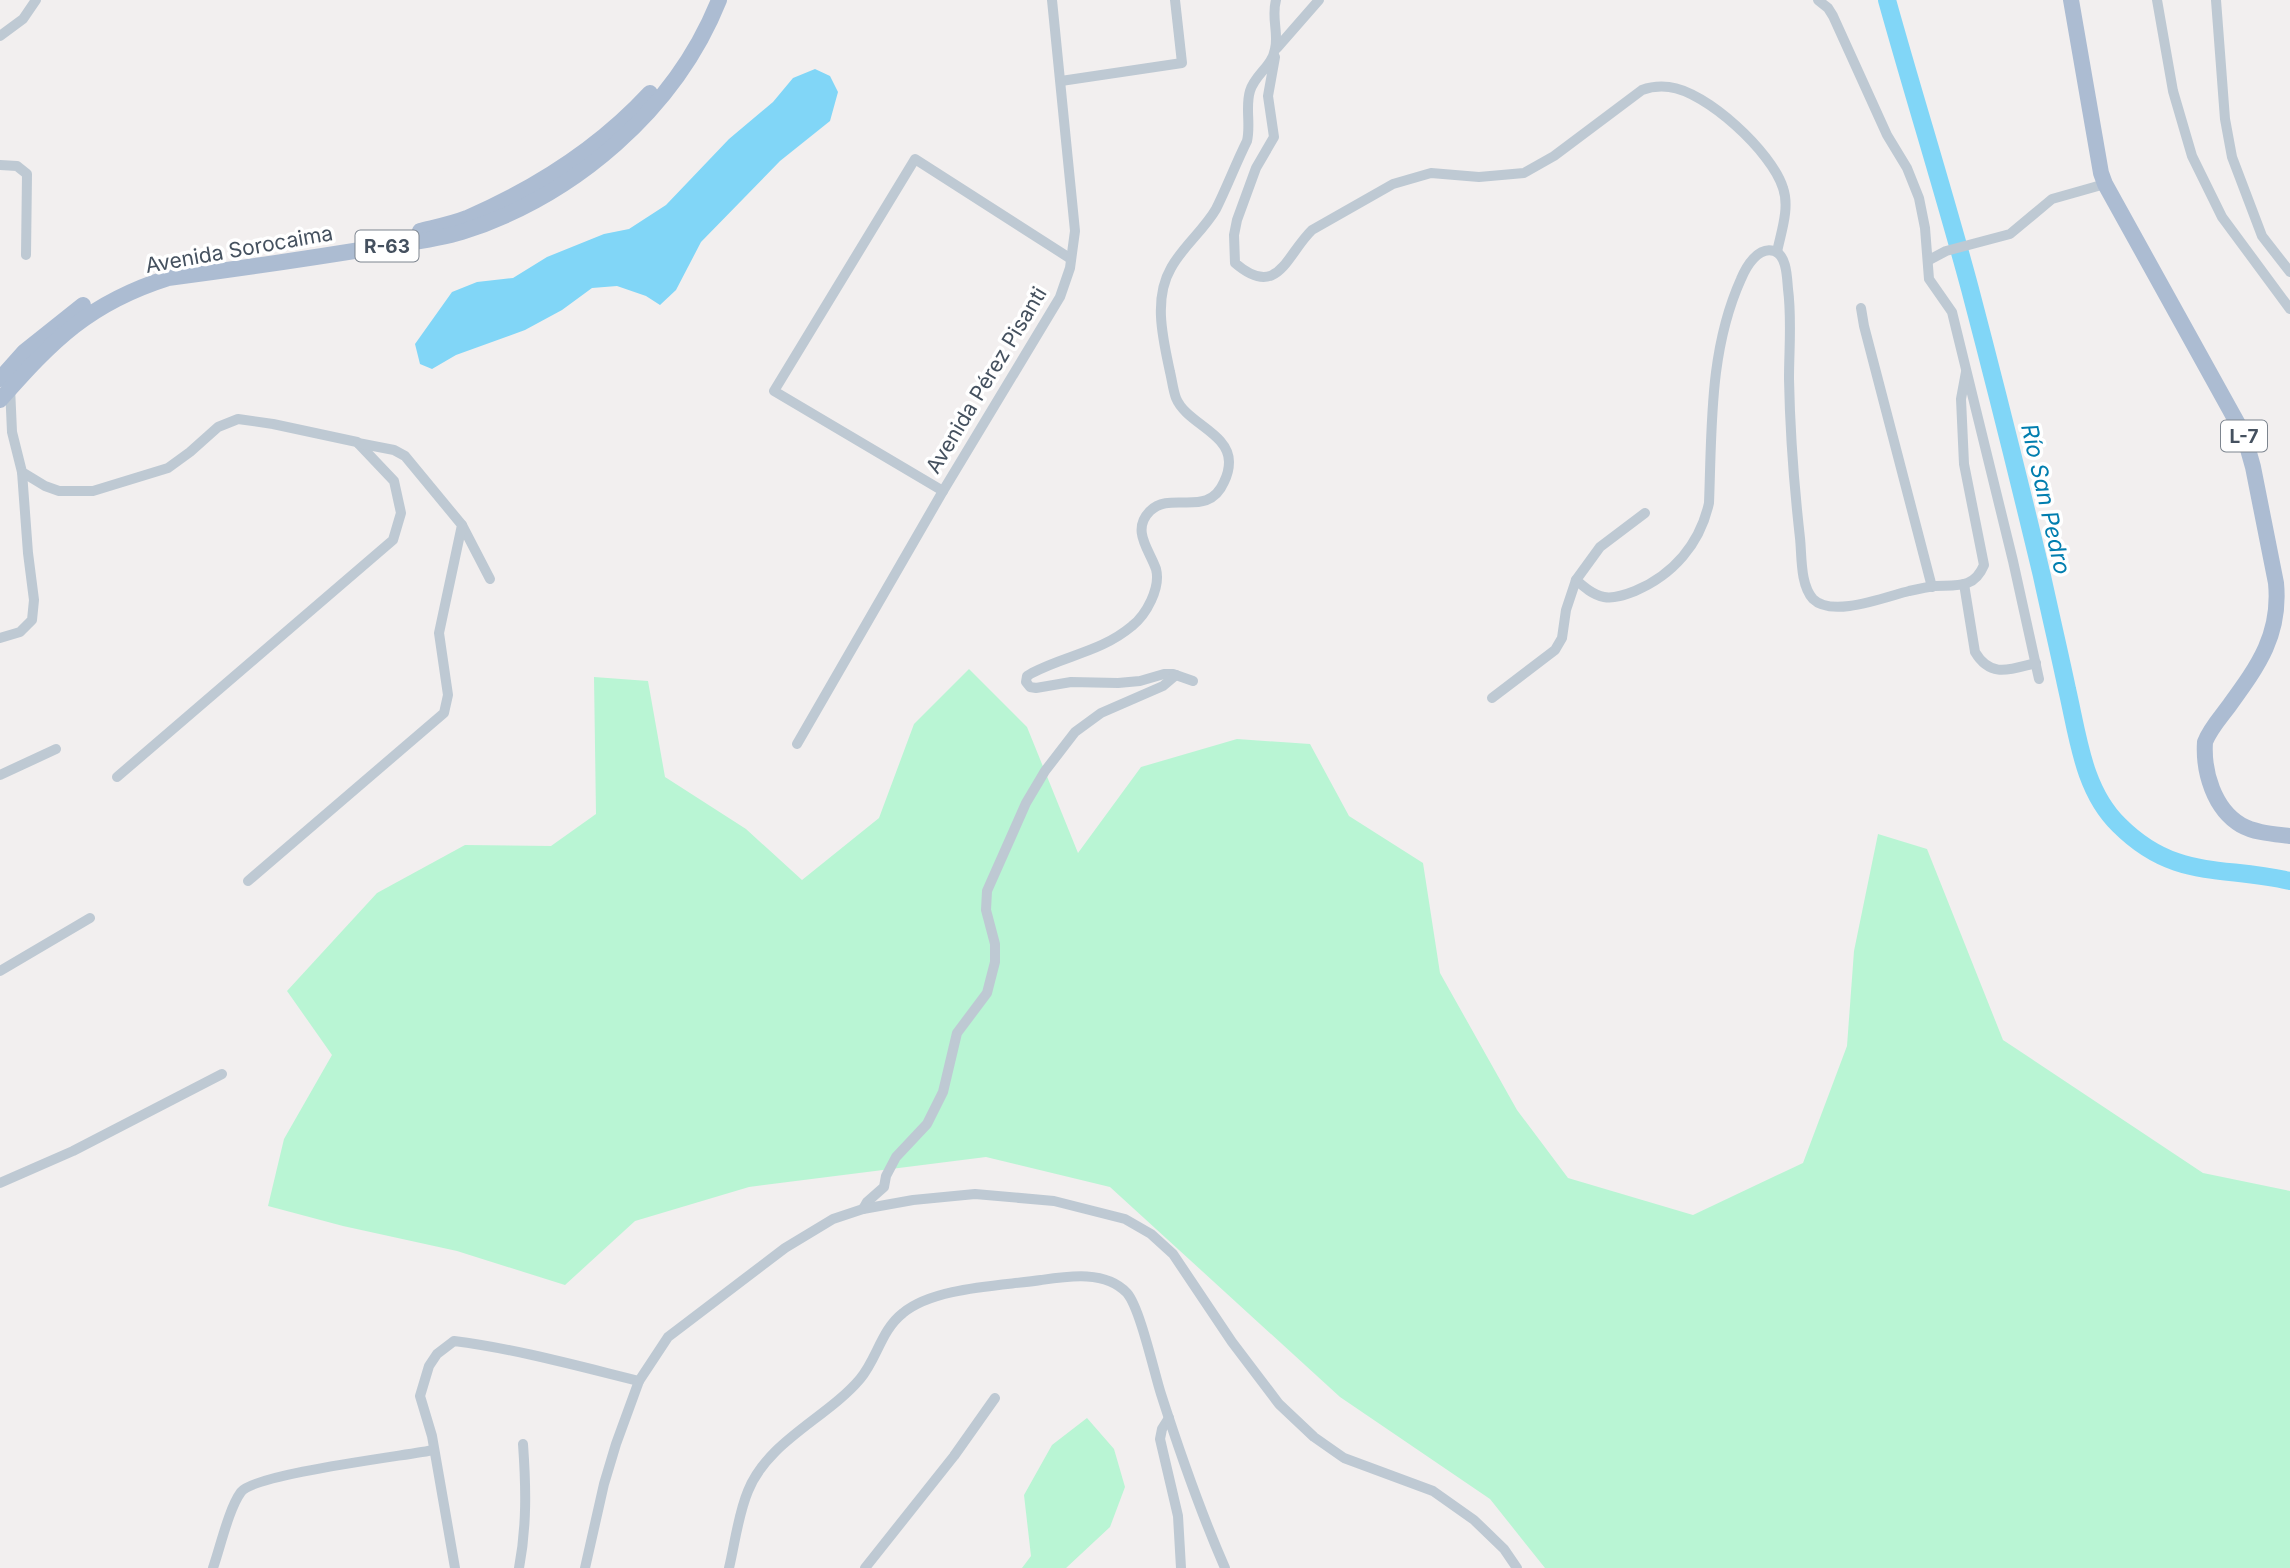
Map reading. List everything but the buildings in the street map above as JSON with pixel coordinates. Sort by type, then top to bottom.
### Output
[{"type":"main road","name":"Avenida Sorocaima","points":[[3,382],[88,314],[167,274],[408,244],[459,233],[489,223],[533,202],[572,180],[606,153],[641,118],[671,84],[696,49],[708,10],[719,0]]},
{"type":"main road","name":"L-7","points":[[2073,1],[2101,173],[2244,435],[2276,583],[2278,603],[2275,627],[2264,654],[2250,677],[2208,734],[2204,758],[2207,776],[2219,803],[2231,818],[2244,827],[2290,836]]},
{"type":"street","points":[[0,36],[23,19],[36,0]]},
{"type":"street","name":"Avenida Pérez Pisanti","points":[[797,744],[943,491],[1060,296],[1071,259],[1075,231],[1052,0]]},
{"type":"street","points":[[1061,81],[1182,63],[1175,0]]},
{"type":"street","points":[[1276,0],[1273,18],[1276,39],[1268,96],[1274,137],[1256,169],[1234,235],[1235,263],[1253,274],[1270,277],[1276,275],[1312,230],[1393,184],[1432,173],[1479,177],[1524,173],[1554,156],[1642,90],[1658,87],[1680,90],[1707,104],[1732,122],[1768,161],[1780,180],[1786,199],[1777,252]]},
{"type":"street","points":[[1193,681],[1164,674],[1140,681],[1070,682],[1036,688],[1030,687],[1026,682],[1027,676],[1032,673],[1096,649],[1140,619],[1152,598],[1156,578],[1156,571],[1142,540],[1141,531],[1148,513],[1165,503],[1188,503],[1211,498],[1218,494],[1227,476],[1229,458],[1226,449],[1217,438],[1187,414],[1176,398],[1163,341],[1161,300],[1170,268],[1216,208],[1247,141],[1250,90],[1270,64],[1275,50],[1319,0]]},
{"type":"street","points":[[1818,0],[1833,16],[1919,198],[1929,260],[1929,279],[1952,312],[2039,678]]},
{"type":"street","points":[[2157,0],[2173,92],[2192,156],[2222,217],[2290,309]]},
{"type":"street","points":[[2216,0],[2225,119],[2232,157],[2262,236],[2290,272]]},
{"type":"street","points":[[943,491],[775,391],[915,159],[1071,259]]},
{"type":"street","points":[[0,165],[17,166],[27,174],[26,255]]},
{"type":"street","points":[[1929,260],[1946,251],[2010,234],[2052,199],[2105,184]]},
{"type":"street","points":[[1576,580],[1593,593],[1604,597],[1623,596],[1669,572],[1689,550],[1709,503],[1715,368],[1723,326],[1749,263],[1764,252],[1777,252],[1783,259],[1789,290],[1791,456],[1806,586],[1819,604],[1839,608],[1932,587],[1952,587],[1975,579],[1984,565],[1964,464],[1962,399],[1966,372]]},
{"type":"street","points":[[1861,308],[1932,587]]},
{"type":"street","points":[[0,638],[20,632],[33,620],[34,600],[22,472],[3,382]]},
{"type":"street","points":[[22,472],[58,491],[93,491],[167,468],[218,427],[238,419],[394,450],[405,456],[462,525],[490,579]]},
{"type":"street","points":[[117,777],[393,540],[401,513],[394,481],[356,442]]},
{"type":"street","points":[[1492,698],[1555,650],[1562,638],[1566,610],[1576,580],[1600,547],[1646,513]]},
{"type":"street","points":[[248,881],[444,713],[448,695],[439,634],[462,525]]},
{"type":"street","points":[[1964,584],[1975,652],[1979,659],[1988,667],[2001,672],[2036,663]]},
{"type":"street","points":[[863,1209],[884,1187],[896,1157],[927,1124],[943,1092],[957,1033],[987,993],[995,962],[995,944],[986,910],[987,891],[1026,803],[1045,771],[1075,732],[1101,713],[1163,686],[1176,675]]},
{"type":"street","points":[[0,775],[57,749]]},
{"type":"street","points":[[0,971],[90,918]]},
{"type":"street","points":[[0,1183],[73,1151],[222,1074]]},
{"type":"street","points":[[585,1568],[604,1484],[639,1381],[668,1337],[785,1248],[833,1219],[863,1209],[913,1200],[975,1194],[1055,1201],[1125,1219],[1150,1234],[1173,1254],[1232,1342],[1279,1404],[1314,1437],[1345,1458],[1433,1491],[1474,1520],[1504,1549],[1517,1568]]},
{"type":"street","points":[[729,1568],[748,1491],[759,1471],[776,1452],[845,1395],[862,1377],[886,1331],[903,1312],[928,1299],[1073,1275],[1111,1283],[1127,1294],[1188,1477],[1225,1568]]},
{"type":"street","points":[[455,1568],[434,1450],[420,1396],[422,1383],[437,1354],[454,1341],[566,1362],[639,1381]]},
{"type":"street","points":[[864,1568],[948,1465],[996,1398]]},
{"type":"street","points":[[1169,1418],[1161,1429],[1160,1439],[1178,1516],[1181,1568]]},
{"type":"street","points":[[519,1568],[526,1496],[523,1444]]},
{"type":"street","points":[[213,1568],[236,1500],[243,1489],[261,1480],[339,1464],[434,1450]]},
{"type":"green space","points":[[969,669],[1027,727],[1078,853],[1141,767],[1237,739],[1310,744],[1349,816],[1423,863],[1440,973],[1517,1110],[1568,1178],[1693,1215],[1803,1163],[1847,1046],[1854,951],[1878,834],[1927,849],[2003,1040],[2203,1173],[2290,1191],[2290,1568],[1545,1568],[1490,1499],[1340,1397],[1110,1187],[986,1157],[749,1187],[635,1221],[565,1285],[457,1251],[268,1206],[284,1139],[332,1055],[287,991],[377,893],[465,845],[551,846],[596,814],[594,677],[648,681],[665,777],[746,829],[802,880],[879,818],[914,724]]},
{"type":"green space","points":[[1087,1418],[1114,1449],[1125,1487],[1110,1527],[1066,1568],[1022,1568],[1031,1556],[1024,1495],[1052,1445]]},
{"type":"water","points":[[815,69],[830,76],[838,92],[830,121],[780,161],[701,242],[676,290],[660,305],[646,296],[617,286],[592,288],[562,310],[525,330],[456,355],[432,369],[420,364],[415,344],[452,292],[477,282],[513,278],[547,257],[604,234],[629,229],[666,205],[729,139],[773,102],[793,78]]},
{"type":"waterway","name":"Río San Pedro","points":[[1887,0],[1979,325],[2042,576],[2079,743],[2097,796],[2119,825],[2140,843],[2160,855],[2200,868],[2290,881]]}]
